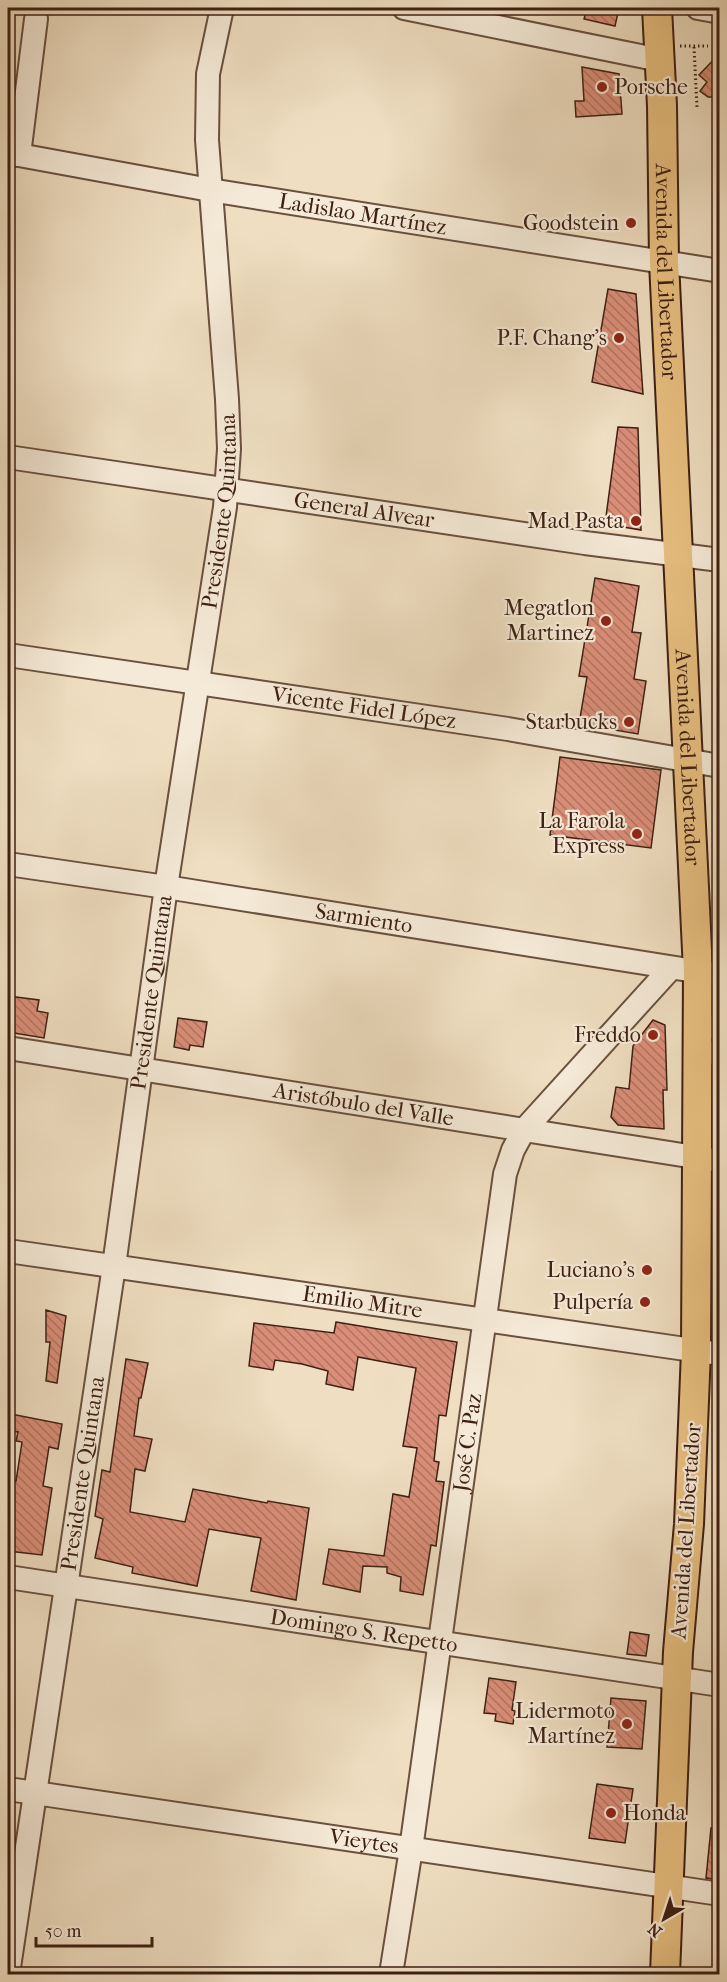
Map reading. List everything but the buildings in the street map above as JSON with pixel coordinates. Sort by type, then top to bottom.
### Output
[{"type":"main road","name":"Avenida del Libertador","points":[[657,8],[662,106],[664,262],[696,971],[708,1040],[708,1352],[689,1524],[677,1679],[665,1974]]},
{"type":"street","name":"Presidente Quintana","points":[[8,1974],[114,1266],[166,887],[227,489],[227,399],[207,140],[208,74],[222,8]]},
{"type":"street","points":[[404,8],[660,60]]},
{"type":"street","points":[[698,8],[720,12]]},
{"type":"street","points":[[13,154],[36,19]]},
{"type":"street","name":"Ladislao Martínez","points":[[13,154],[210,190],[720,272]]},
{"type":"street","name":"General Alvear","points":[[8,457],[573,541],[720,560]]},
{"type":"street","name":"Vicente Fidel López","points":[[8,655],[508,729],[720,766]]},
{"type":"street","name":"Sarmiento","points":[[8,864],[696,971]]},
{"type":"street","name":"José C. Paz","points":[[391,1974],[411,1849],[505,1174],[513,1149],[524,1130],[696,971]]},
{"type":"street","name":"Aristóbulo del Valle","points":[[8,1048],[708,1159]]},
{"type":"street","name":"Emilio Mitre","points":[[8,1251],[708,1352]]},
{"type":"street","name":"Domingo S. Repetto","points":[[8,1577],[720,1685]]},
{"type":"street","name":"Vieytes","points":[[8,1789],[720,1894]]},
{"type":"path","points":[[697,107],[694,47],[708,46]]},
{"type":"place","name":"Porsche","points":[[602,87]]},
{"type":"place","name":"Goodstein","points":[[631,223]]},
{"type":"place","name":"P.F. Chang's","points":[[619,338]]},
{"type":"place","name":"Mad Pasta","points":[[636,521]]},
{"type":"place","name":"Megatlon Martinez","points":[[606,621]]},
{"type":"place","name":"Starbucks","points":[[629,722]]},
{"type":"place","name":"La Farola Express","points":[[637,834]]},
{"type":"place","name":"Freddo","points":[[653,1035]]},
{"type":"place","name":"Luciano's","points":[[647,1270]]},
{"type":"place","name":"Pulpería","points":[[645,1302]]},
{"type":"place","name":"Lidermoto Martínez","points":[[627,1724]]},
{"type":"place","name":"Honda","points":[[611,1813]]}]
